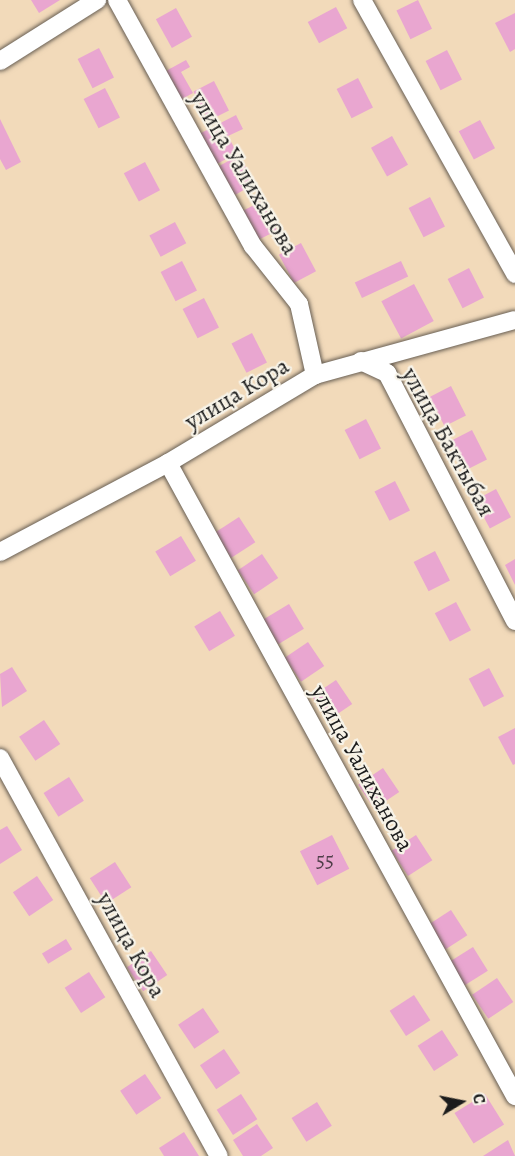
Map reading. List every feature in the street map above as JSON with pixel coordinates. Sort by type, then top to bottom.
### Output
[{"type":"street","points":[[0,61],[97,0]]},
{"type":"street","name":"улица Уалиханова","points":[[117,0],[253,246],[299,304],[315,375]]},
{"type":"street","points":[[362,0],[515,274]]},
{"type":"street","name":"улица Кора","points":[[0,552],[168,463],[315,375],[515,320]]},
{"type":"street","name":"улица Бактыбая","points":[[361,361],[387,373],[515,621]]},
{"type":"street","name":"улица Уалиханова","points":[[168,463],[515,1096]]},
{"type":"street","name":"улица Кора","points":[[0,758],[219,1156]]},
{"type":"building","points":[[31,0],[60,0],[39,13]]},
{"type":"building","points":[[418,0],[432,29],[410,39],[396,11]]},
{"type":"building","points":[[336,7],[347,28],[319,43],[308,22]]},
{"type":"building","points":[[176,8],[192,37],[172,48],[156,19]]},
{"type":"building","points":[[515,13],[515,49],[510,52],[495,23]]},
{"type":"building","points":[[99,48],[114,77],[93,88],[78,59]]},
{"type":"building","points":[[447,50],[462,79],[441,90],[426,61]]},
{"type":"building","points":[[186,60],[190,67],[181,72],[193,93],[180,100],[164,72]]},
{"type":"building","points":[[358,78],[373,107],[352,118],[337,89]]},
{"type":"building","points":[[214,81],[229,110],[208,121],[194,91]]},
{"type":"building","points":[[105,88],[120,117],[99,128],[84,99]]},
{"type":"building","points":[[236,115],[243,129],[228,136],[237,153],[215,165],[199,134]]},
{"type":"building","points":[[0,119],[21,162],[6,170],[0,159]]},
{"type":"building","points":[[480,120],[495,148],[474,160],[459,131]]},
{"type":"building","points":[[392,136],[408,165],[387,176],[371,148]]},
{"type":"building","points":[[239,155],[255,184],[235,195],[219,166]]},
{"type":"building","points":[[145,162],[160,190],[139,202],[124,173]]},
{"type":"building","points":[[430,197],[445,226],[424,237],[409,208]]},
{"type":"building","points":[[262,201],[277,230],[256,241],[241,212]]},
{"type":"building","points":[[175,222],[186,243],[161,257],[149,236]]},
{"type":"building","points":[[301,243],[316,271],[294,283],[279,255]]},
{"type":"building","points":[[182,261],[197,290],[176,301],[161,272]]},
{"type":"building","points":[[401,261],[408,276],[362,298],[355,283]]},
{"type":"building","points":[[469,268],[484,297],[463,308],[448,279]]},
{"type":"building","points":[[414,284],[434,321],[401,338],[381,301]]},
{"type":"building","points":[[204,298],[219,327],[198,338],[183,309]]},
{"type":"building","points":[[252,333],[267,362],[246,373],[232,343]]},
{"type":"building","points":[[451,386],[466,415],[445,426],[430,397]]},
{"type":"building","points":[[366,419],[381,448],[360,459],[345,430]]},
{"type":"building","points":[[472,430],[487,459],[466,470],[451,441]]},
{"type":"building","points":[[395,481],[410,510],[389,521],[375,491]]},
{"type":"building","points":[[496,489],[511,517],[490,529],[475,500]]},
{"type":"building","points":[[239,517],[255,542],[231,558],[215,533]]},
{"type":"building","points":[[181,536],[196,561],[170,576],[155,551]]},
{"type":"building","points":[[435,551],[450,580],[429,591],[414,562]]},
{"type":"building","points":[[262,554],[278,578],[254,594],[238,570]]},
{"type":"building","points":[[515,559],[515,585],[505,565]]},
{"type":"building","points":[[456,602],[471,630],[450,642],[435,613]]},
{"type":"building","points":[[289,604],[304,629],[278,644],[263,619]]},
{"type":"building","points":[[220,611],[235,636],[209,651],[194,626]]},
{"type":"building","points":[[308,642],[324,666],[301,682],[285,658]]},
{"type":"building","points":[[12,667],[27,691],[2,707],[0,674]]},
{"type":"building","points":[[489,668],[504,696],[484,707],[469,679]]},
{"type":"building","points":[[336,680],[352,704],[328,720],[312,696]]},
{"type":"building","points":[[44,720],[60,744],[35,761],[19,737]]},
{"type":"building","points":[[515,728],[515,764],[513,765],[498,737]]},
{"type":"building","points":[[383,768],[399,792],[374,809],[358,785]]},
{"type":"building","points":[[69,777],[84,801],[58,817],[44,793]]},
{"type":"building","points":[[7,826],[22,850],[0,864],[0,830]]},
{"type":"building","points":[[332,835],[349,869],[317,885],[300,851]]},
{"type":"building","points":[[416,835],[432,860],[408,876],[392,851]]},
{"type":"building","points":[[115,862],[131,887],[106,903],[90,878]]},
{"type":"building","points":[[37,876],[53,900],[29,916],[13,892]]},
{"type":"building","points":[[451,910],[467,935],[443,951],[427,926]]},
{"type":"building","points":[[66,939],[72,949],[48,964],[42,953]]},
{"type":"building","points":[[473,947],[488,971],[462,987],[448,963]]},
{"type":"building","points":[[151,951],[167,975],[143,991],[127,967]]},
{"type":"building","points":[[89,972],[105,997],[81,1013],[65,988]]},
{"type":"building","points":[[497,978],[513,1002],[488,1019],[472,995]]},
{"type":"building","points":[[414,995],[430,1020],[406,1036],[390,1011]]},
{"type":"building","points":[[203,1008],[219,1032],[194,1049],[178,1025]]},
{"type":"building","points":[[442,1030],[458,1055],[434,1071],[418,1046]]},
{"type":"building","points":[[224,1049],[240,1073],[216,1089],[200,1065]]},
{"type":"building","points":[[145,1074],[161,1098],[136,1115],[120,1091]]},
{"type":"building","points":[[241,1094],[257,1119],[233,1135],[217,1110]]},
{"type":"building","points":[[485,1094],[504,1125],[474,1144],[454,1113]]},
{"type":"building","points":[[317,1102],[332,1126],[306,1142],[292,1118]]},
{"type":"building","points":[[257,1124],[273,1148],[261,1156],[243,1156],[233,1140]]},
{"type":"building","points":[[184,1132],[199,1156],[164,1156],[159,1148]]},
{"type":"building","points":[[508,1140],[515,1156],[483,1156]]}]
